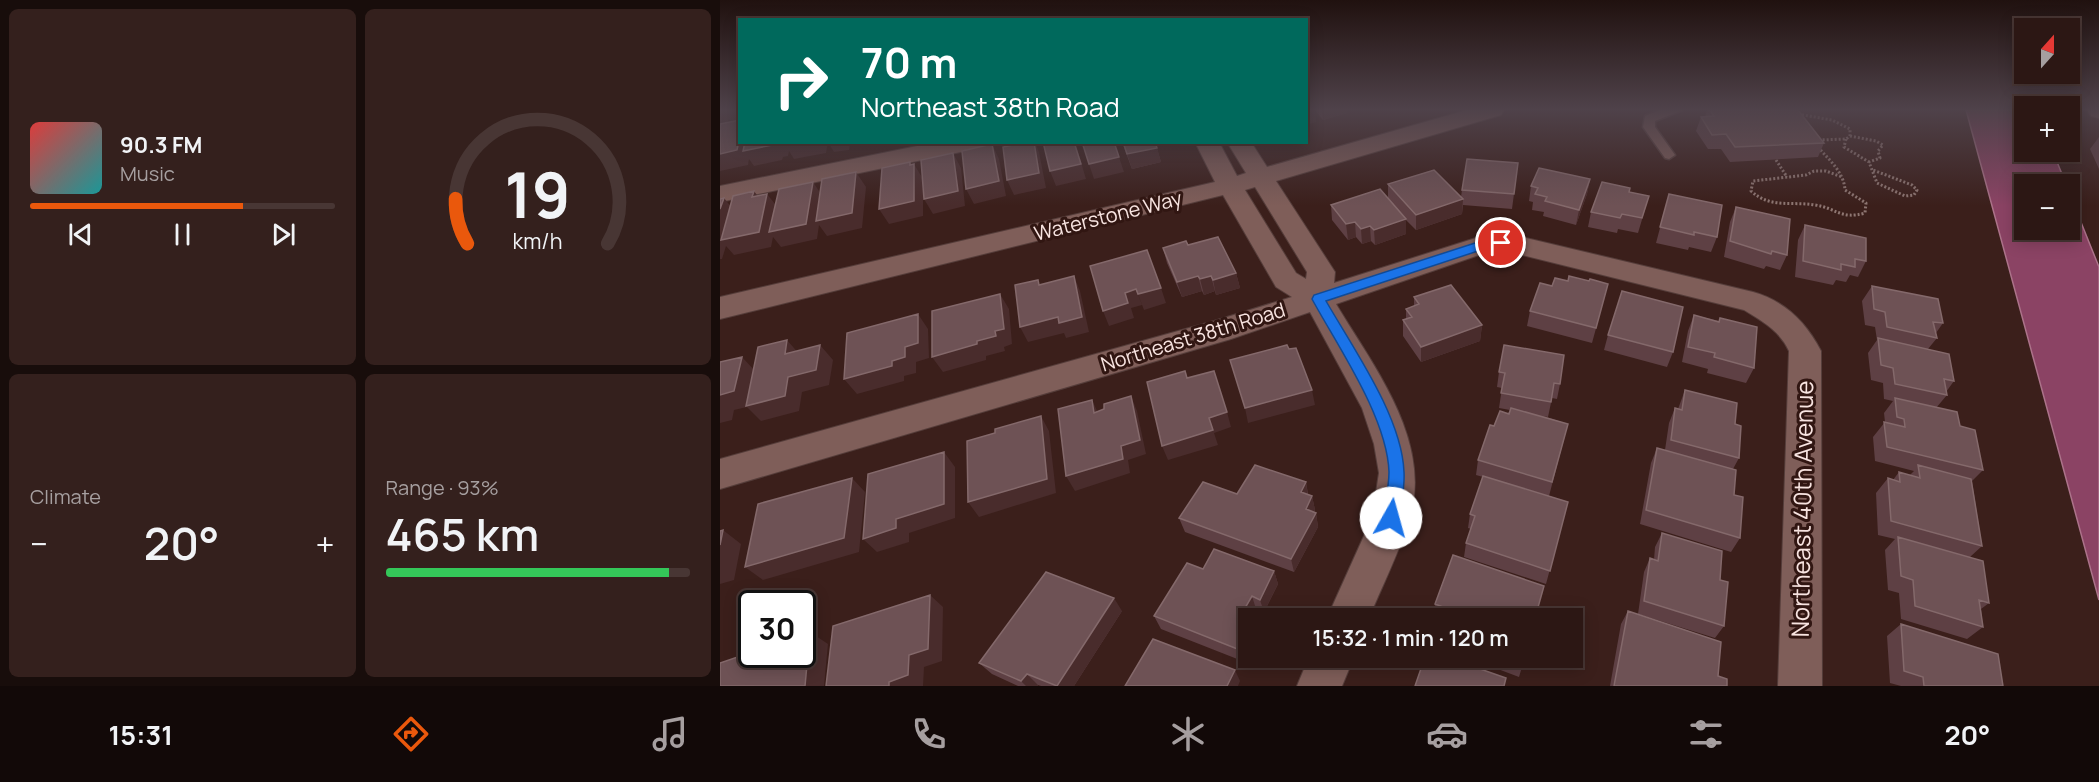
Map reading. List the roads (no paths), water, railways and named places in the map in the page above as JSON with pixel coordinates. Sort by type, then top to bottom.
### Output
[{"type":"street","name":"Waterstone Way","points":[[720,308],[1230,186],[1384,142]]},
{"type":"street","points":[[720,194],[965,144]]},
{"type":"street","points":[[1208,144],[1230,186],[1286,280],[1318,299],[1379,407],[1392,444],[1397,473],[1391,518],[1352,608]]},
{"type":"street","points":[[1240,144],[1321,272],[1318,299]]},
{"type":"street","name":"Northeast 38th Road","points":[[720,474],[1208,334],[1479,246],[1501,243],[1522,246],[1753,302],[1781,318],[1797,334]]},
{"type":"street","name":"Northeast 40th Avenue","points":[[1797,334],[1805,351],[1800,686]]},
{"type":"street","points":[[1319,686],[1327,668]]},
{"type":"lane","points":[[1659,142],[1669,156]]}]
